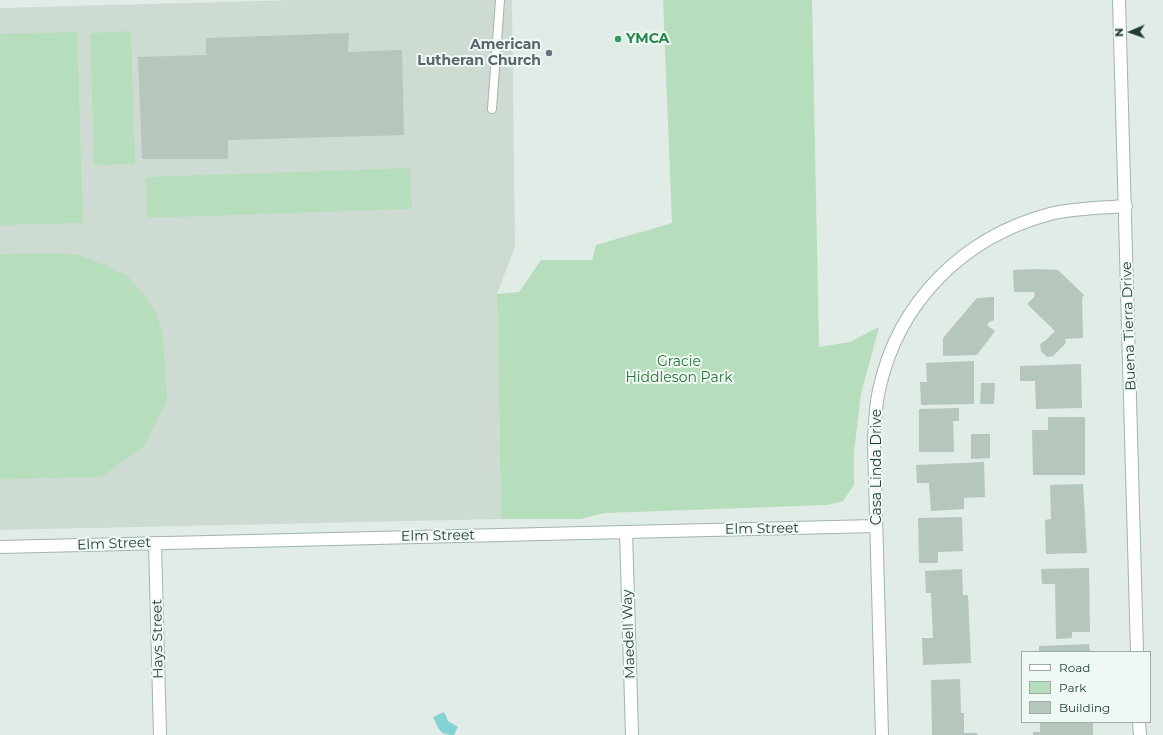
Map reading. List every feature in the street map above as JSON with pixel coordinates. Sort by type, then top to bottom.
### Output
[{"type":"street","name":"Buena Tierra Drive","points":[[1119,0],[1126,206],[1137,651]]},
{"type":"street","name":"Casa Linda Drive","points":[[882,735],[874,442],[879,390],[895,341],[910,313],[946,270],[967,252],[995,235],[1018,224],[1051,214],[1077,210],[1126,206]]},
{"type":"street","name":"Elm Street","points":[[0,547],[876,526]]},
{"type":"street","name":"Maedell Way","points":[[626,532],[632,735]]},
{"type":"street","name":"Hays Street","points":[[155,543],[160,735]]},
{"type":"street","points":[[1139,723],[1140,735]]},
{"type":"lane","points":[[492,109],[500,0]]},
{"type":"shaded area","points":[[297,0],[512,0],[515,247],[497,294],[501,519],[0,530],[0,8]]},
{"type":"green space","name":"Gracie Hiddleson Park","points":[[663,0],[812,0],[819,347],[850,342],[879,327],[861,394],[854,452],[854,485],[843,501],[827,505],[605,513],[580,519],[501,519],[497,294],[519,292],[541,260],[592,260],[596,245],[672,223]]},
{"type":"green space","points":[[131,31],[135,164],[94,165],[90,33]]},
{"type":"green space","points":[[77,32],[83,223],[0,225],[0,34]]},
{"type":"green space","points":[[410,168],[412,209],[147,218],[146,177]]},
{"type":"green space","points":[[62,253],[77,255],[104,264],[127,276],[141,291],[156,312],[163,336],[167,400],[144,446],[101,477],[0,479],[0,254]]},
{"type":"water","points":[[444,712],[448,721],[458,727],[454,735],[445,734],[442,732],[438,728],[433,717]]},
{"type":"building","points":[[349,33],[348,52],[402,50],[404,135],[228,140],[228,159],[142,159],[138,57],[206,55],[206,38]]},
{"type":"building","points":[[1013,270],[1058,270],[1084,295],[1082,298],[1083,338],[1065,339],[1066,343],[1053,356],[1047,357],[1041,351],[1040,344],[1055,331],[1027,304],[1035,296],[1034,292],[1014,292]]},
{"type":"building","points":[[994,297],[994,320],[988,323],[988,326],[995,331],[977,355],[943,356],[943,338],[977,298]]},
{"type":"building","points":[[974,361],[974,404],[921,405],[920,382],[927,382],[926,363]]},
{"type":"building","points":[[1081,364],[1082,408],[1036,409],[1035,381],[1020,381],[1020,366]]},
{"type":"building","points":[[981,383],[995,383],[994,404],[980,404]]},
{"type":"building","points":[[959,408],[959,421],[953,421],[954,452],[919,452],[919,409]]},
{"type":"building","points":[[1048,417],[1085,417],[1085,475],[1033,475],[1032,430],[1048,430]]},
{"type":"building","points":[[971,434],[990,434],[990,458],[971,459]]},
{"type":"building","points":[[984,462],[985,497],[964,498],[964,509],[931,511],[929,483],[917,483],[916,465]]},
{"type":"building","points":[[1083,484],[1087,553],[1046,554],[1045,520],[1051,519],[1050,485]]},
{"type":"building","points":[[962,517],[963,551],[938,552],[938,563],[919,563],[918,518]]},
{"type":"building","points":[[1089,568],[1090,632],[1072,632],[1072,638],[1056,639],[1055,584],[1042,584],[1041,569]]},
{"type":"building","points":[[962,569],[963,595],[968,595],[971,663],[923,665],[922,638],[933,638],[931,593],[926,593],[925,571]]},
{"type":"building","points":[[1089,644],[1090,651],[1039,651],[1039,646]]},
{"type":"building","points":[[960,679],[961,713],[964,713],[964,733],[977,733],[978,735],[932,735],[931,680]]},
{"type":"building","points":[[1040,723],[1093,723],[1093,735],[1033,735],[1033,732],[1040,732]]},
{"type":"place","name":"YMCA","points":[[618,39]]},
{"type":"place","name":"American Lutheran Church","points":[[549,53]]}]
